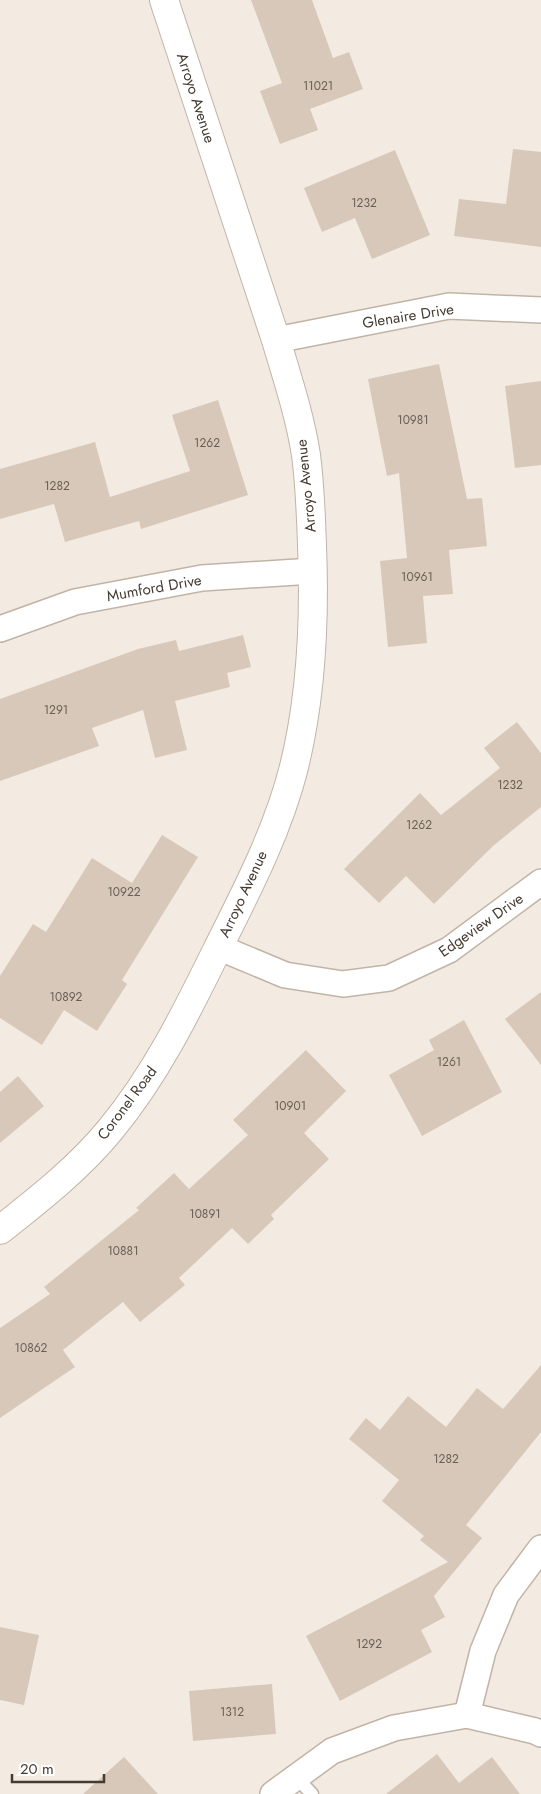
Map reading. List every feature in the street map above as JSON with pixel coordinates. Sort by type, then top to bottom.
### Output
[{"type":"street","name":"Arroyo Avenue","points":[[164,0],[276,340],[306,454],[311,512],[313,644],[294,767],[279,812],[251,879],[218,947]]},
{"type":"street","name":"Glenaire Drive","points":[[276,340],[449,306],[541,310]]},
{"type":"street","name":"Mumford Drive","points":[[0,629],[75,602],[202,578],[313,571]]},
{"type":"street","name":"Edgeview Drive","points":[[218,947],[285,975],[343,984],[389,978],[449,950],[541,882]]},
{"type":"street","name":"Coronel Road","points":[[0,1230],[68,1173],[110,1130],[154,1068],[180,1023],[218,947]]},
{"type":"street","points":[[467,1714],[483,1651],[506,1595],[541,1548]]},
{"type":"street","points":[[273,1794],[304,1786],[332,1750],[394,1728],[467,1714],[541,1734]]},
{"type":"building","points":[[251,0],[312,0],[333,58],[349,52],[363,89],[310,109],[318,130],[280,144],[260,91],[282,83]]},
{"type":"building","points":[[513,149],[541,152],[541,247],[454,236],[459,199],[506,204]]},
{"type":"building","points":[[395,150],[430,235],[372,259],[355,218],[322,232],[304,188]]},
{"type":"building","points":[[439,364],[467,499],[482,498],[487,546],[449,550],[453,594],[423,596],[427,643],[388,647],[380,561],[407,558],[399,473],[387,476],[368,379]]},
{"type":"building","points":[[541,381],[541,465],[515,468],[505,386]]},
{"type":"building","points":[[218,400],[248,495],[141,529],[139,521],[65,542],[54,504],[0,519],[0,469],[95,442],[110,497],[190,471],[172,415]]},
{"type":"building","points":[[243,635],[251,667],[227,673],[230,687],[175,701],[187,750],[155,758],[143,710],[92,728],[99,746],[0,781],[0,699],[138,649],[176,640],[179,651]]},
{"type":"building","points":[[517,722],[541,753],[541,807],[493,846],[434,904],[406,876],[379,903],[344,869],[420,793],[441,815],[500,768],[484,748]]},
{"type":"building","points":[[162,835],[198,857],[122,980],[127,984],[97,1031],[64,1010],[42,1045],[0,1018],[0,976],[33,924],[46,932],[92,858],[132,883]]},
{"type":"building","points":[[541,992],[541,1065],[505,1019]]},
{"type":"building","points":[[464,1020],[502,1092],[422,1136],[389,1075],[434,1050],[429,1040]]},
{"type":"building","points":[[306,1050],[346,1091],[304,1133],[329,1159],[271,1215],[274,1219],[248,1244],[232,1228],[179,1278],[185,1285],[140,1322],[123,1302],[63,1350],[75,1367],[0,1418],[0,1328],[50,1294],[44,1287],[139,1210],[136,1208],[174,1173],[189,1189],[248,1135],[233,1120]]},
{"type":"building","points":[[18,1076],[44,1106],[0,1143],[0,1092]]},
{"type":"building","points":[[541,1365],[541,1432],[466,1525],[482,1538],[434,1596],[445,1617],[421,1630],[432,1652],[340,1701],[306,1636],[448,1562],[420,1540],[424,1536],[382,1501],[399,1480],[349,1439],[366,1418],[380,1430],[408,1396],[446,1427],[477,1388],[503,1409]]},
{"type":"building","points":[[0,1627],[39,1635],[24,1705],[0,1700]]},
{"type":"building","points":[[272,1684],[276,1734],[193,1741],[189,1691]]},
{"type":"building","points":[[437,1754],[459,1783],[492,1757],[520,1794],[386,1794]]},
{"type":"building","points":[[124,1757],[158,1794],[83,1794]]}]
